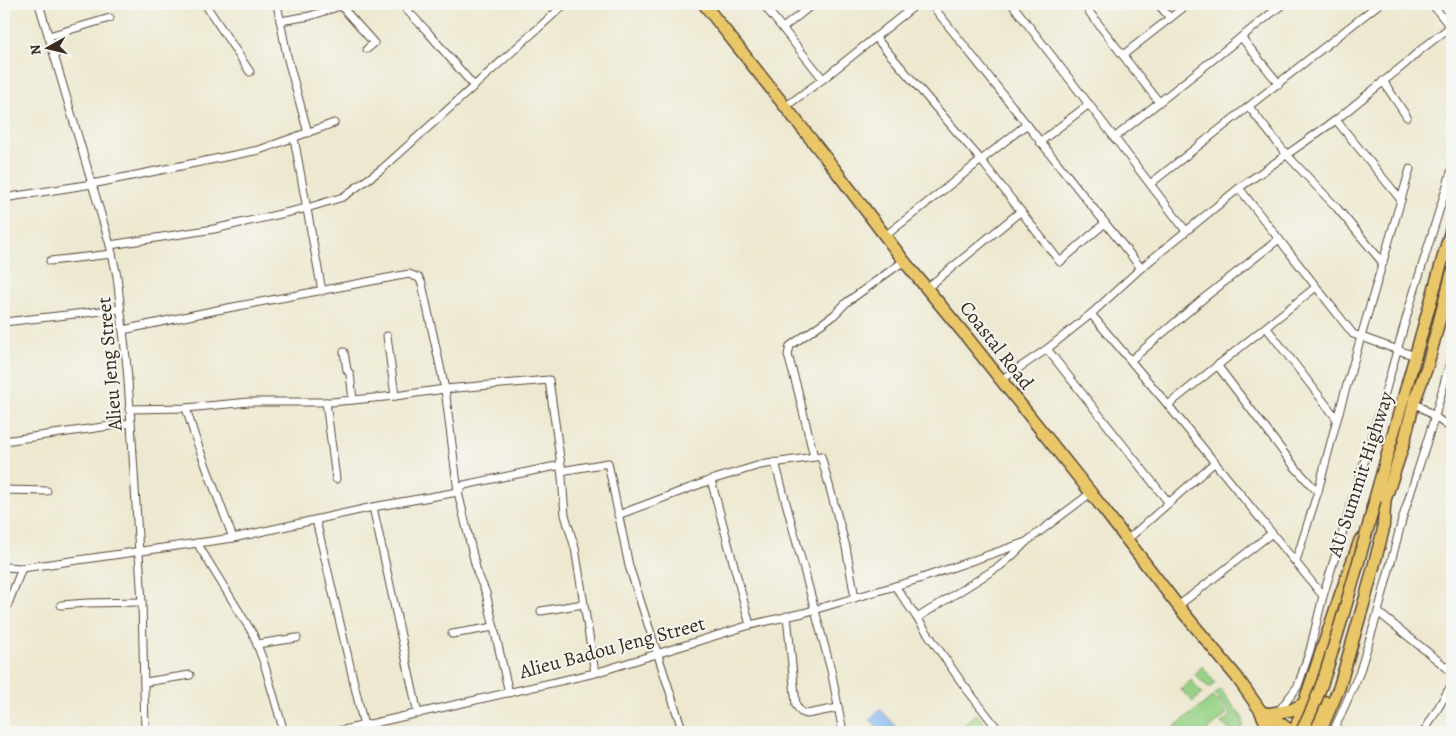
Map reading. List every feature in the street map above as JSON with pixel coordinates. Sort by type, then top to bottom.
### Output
[{"type":"main road","name":"Coastal Road","points":[[704,4],[904,261],[1091,493],[1178,606],[1268,712],[1296,732]]},
{"type":"main road","name":"AU Summit Highway","points":[[1320,732],[1339,688],[1383,531],[1380,500],[1415,356],[1452,226]]},
{"type":"main road","name":"AU Summit Highway","points":[[1296,732],[1340,593],[1403,446],[1452,274]]},
{"type":"main road","points":[[1296,732],[1310,716],[1326,674],[1361,555],[1380,500]]},
{"type":"main road","points":[[1311,732],[1330,691],[1352,625],[1380,500]]},
{"type":"main road","points":[[1268,712],[1291,710],[1305,703]]},
{"type":"main road","name":"Coastal Road","points":[[1268,712],[1270,732]]},
{"type":"street","name":"Alieu Jeng Street","points":[[39,4],[110,245],[117,276],[131,423],[139,552],[145,682],[145,732]]},
{"type":"street","points":[[205,4],[250,72]]},
{"type":"street","points":[[276,4],[287,56],[308,133]]},
{"type":"street","points":[[110,245],[214,229],[307,208],[343,197],[382,169],[565,4]]},
{"type":"street","points":[[764,4],[823,78]]},
{"type":"street","points":[[783,28],[813,4]]},
{"type":"street","points":[[785,107],[917,4]]},
{"type":"street","points":[[931,4],[1141,268]]},
{"type":"street","points":[[1083,4],[1159,102]]},
{"type":"street","points":[[1158,4],[1170,18]]},
{"type":"street","points":[[1123,55],[1188,4]]},
{"type":"street","points":[[1114,138],[1282,4]]},
{"type":"street","points":[[1150,184],[1379,4]]},
{"type":"street","points":[[1001,380],[1047,349],[1090,314],[1141,268],[1239,188],[1336,120],[1418,52],[1451,28],[1432,4]]},
{"type":"street","points":[[1438,11],[1442,4]]},
{"type":"street","points":[[280,21],[310,16],[344,5],[374,43],[367,49]]},
{"type":"street","points":[[405,5],[474,86]]},
{"type":"street","points":[[1014,5],[1186,231]]},
{"type":"street","points":[[49,36],[110,18]]},
{"type":"street","points":[[875,37],[981,160],[1060,262],[1105,223]]},
{"type":"street","points":[[1241,37],[1279,84]]},
{"type":"street","points":[[1383,81],[1407,117]]},
{"type":"street","points":[[1040,142],[1089,104]]},
{"type":"street","points":[[1249,107],[1287,155],[1337,208],[1383,263]]},
{"type":"street","points":[[1336,120],[1401,200]]},
{"type":"street","points":[[4,198],[92,184],[259,150],[334,123]]},
{"type":"street","points":[[885,236],[1027,124]]},
{"type":"street","points":[[294,138],[322,290]]},
{"type":"street","points":[[1296,561],[1318,491],[1360,337],[1410,169]]},
{"type":"street","points":[[1268,712],[1298,686],[1310,650],[1323,596],[1381,407],[1396,350],[1452,169]]},
{"type":"street","points":[[1239,188],[1353,334],[1415,356]]},
{"type":"street","points":[[926,288],[1021,211]]},
{"type":"street","points":[[1131,360],[1204,298],[1279,239]]},
{"type":"street","points":[[50,261],[112,254]]},
{"type":"street","points":[[814,457],[788,350],[790,346],[834,315],[847,302],[904,261]]},
{"type":"street","points":[[123,330],[212,311],[409,274],[419,278],[445,389],[458,492],[477,572],[486,593],[509,692]]},
{"type":"street","points":[[1168,405],[1316,287]]},
{"type":"street","points":[[4,322],[120,308]]},
{"type":"street","points":[[1090,314],[1131,360],[1323,596]]},
{"type":"street","points":[[1266,326],[1337,419]]},
{"type":"street","points":[[387,336],[395,396]]},
{"type":"street","points":[[1047,349],[1169,503]]},
{"type":"street","points":[[344,352],[347,370],[350,374],[353,400]]},
{"type":"street","points":[[1333,732],[1359,674],[1378,612],[1397,538],[1452,355]]},
{"type":"street","points":[[1218,364],[1294,466],[1318,491]]},
{"type":"street","points":[[129,410],[186,408],[250,402],[326,402],[549,380],[561,468],[565,515],[575,548],[595,673]]},
{"type":"street","points":[[326,402],[336,479]]},
{"type":"street","points":[[1414,402],[1452,429]]},
{"type":"street","points":[[186,408],[233,538]]},
{"type":"street","points":[[4,441],[131,423]]},
{"type":"street","points":[[618,515],[711,480],[760,465],[821,456],[846,547],[855,598]]},
{"type":"street","points":[[775,462],[831,670],[843,732]]},
{"type":"street","points":[[1127,540],[1215,462]]},
{"type":"street","points":[[4,567],[22,568],[233,538],[373,507],[458,492],[464,484],[561,468],[608,463],[629,566],[683,732]]},
{"type":"street","points":[[711,480],[750,625]]},
{"type":"street","points":[[4,490],[47,490]]},
{"type":"street","points":[[917,618],[1000,566],[1026,542],[1091,493]]},
{"type":"street","points":[[373,507],[418,714]]},
{"type":"street","points":[[316,520],[364,726]]},
{"type":"street","points":[[1178,606],[1272,533]]},
{"type":"street","name":"Alieu Badou Jeng Street","points":[[335,732],[595,673],[750,625],[895,586],[1026,542]]},
{"type":"street","points":[[197,543],[253,634],[264,663],[284,732]]},
{"type":"street","points":[[4,614],[22,568]]},
{"type":"street","points":[[895,586],[962,683],[1000,732]]},
{"type":"street","points":[[61,606],[88,603],[142,602]]},
{"type":"street","points":[[541,611],[583,604]]},
{"type":"street","points":[[1378,612],[1452,672]]},
{"type":"street","points":[[787,616],[796,705],[801,712],[807,714],[838,708]]},
{"type":"street","points":[[452,634],[494,627]]},
{"type":"street","points":[[257,644],[297,638]]},
{"type":"street","points":[[145,682],[190,675]]},
{"type":"street","points":[[1424,732],[1452,684]]},
{"type":"green space","points":[[1202,666],[1215,683],[1209,688],[1195,675]]},
{"type":"green space","points":[[1191,680],[1202,694],[1193,702],[1181,690]]},
{"type":"green space","points":[[1220,689],[1244,720],[1242,722],[1244,725],[1238,732],[1232,732],[1221,723],[1231,715],[1215,694]]},
{"type":"green space","points":[[1214,696],[1227,714],[1206,732],[1178,732],[1174,727]]},
{"type":"green space","points":[[976,714],[986,724],[978,732],[957,732]]},
{"type":"water","points":[[880,709],[896,726],[889,732],[882,732],[870,719]]}]
